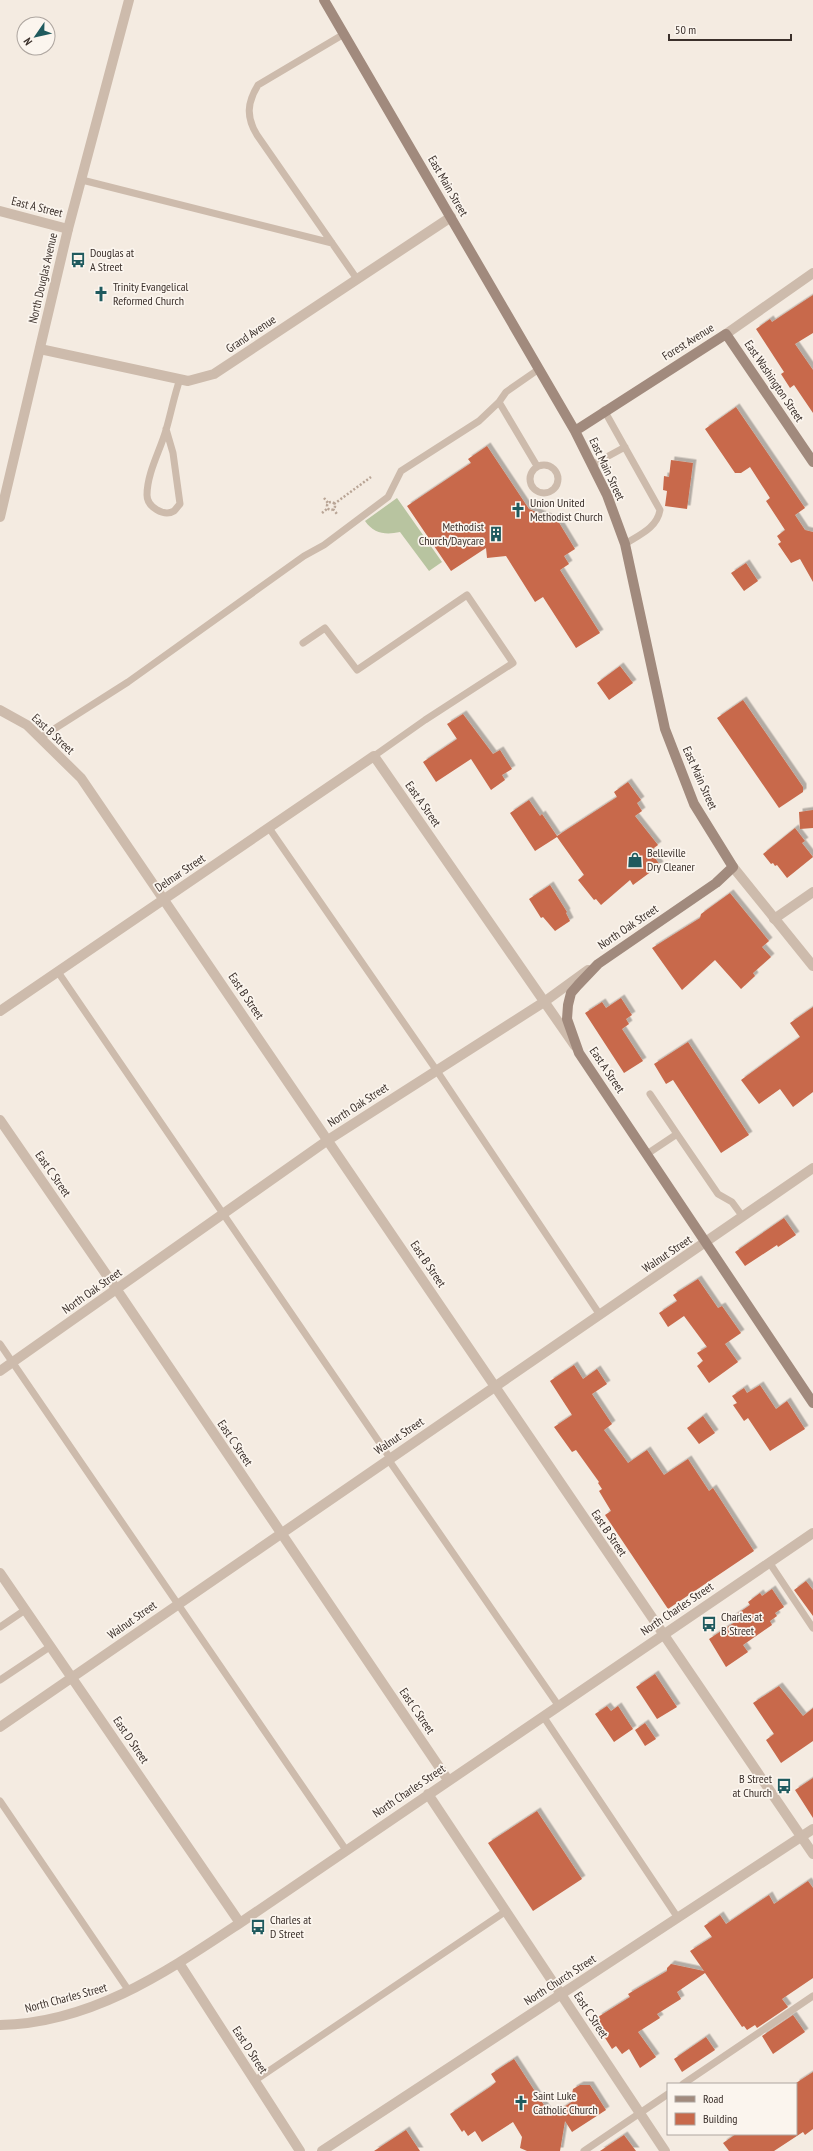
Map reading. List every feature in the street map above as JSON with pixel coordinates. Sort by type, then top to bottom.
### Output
[{"type":"main road","name":"East Main Street","points":[[324,0],[539,368],[575,431],[607,495],[625,544],[665,729],[694,804],[733,867]]},
{"type":"main road","name":"Forest Avenue","points":[[575,431],[604,410],[726,334]]},
{"type":"main road","name":"East Washington Street","points":[[726,334],[813,462]]},
{"type":"main road","name":"North Oak Street","points":[[598,964],[716,883],[733,867]]},
{"type":"main road","points":[[579,1052],[568,1025],[568,1005],[571,993],[598,964]]},
{"type":"main road","name":"East A Street","points":[[579,1052],[813,1403]]},
{"type":"street","name":"North Douglas Avenue","points":[[0,517],[68,228],[129,0]]},
{"type":"street","name":"East A Street","points":[[0,211],[68,228]]},
{"type":"street","name":"Grand Avenue","points":[[40,349],[188,381],[214,374],[451,217]]},
{"type":"street","name":"Forest Avenue","points":[[726,334],[813,273]]},
{"type":"street","name":"East B Street","points":[[0,710],[27,725],[81,778],[165,899],[662,1634],[813,1854]]},
{"type":"street","name":"East A Street","points":[[374,756],[579,1052]]},
{"type":"street","name":"Delmar Street","points":[[0,1011],[374,756]]},
{"type":"street","name":"East Main Street","points":[[733,867],[813,966]]},
{"type":"street","points":[[774,919],[813,892]]},
{"type":"street","name":"North Oak Street","points":[[0,1371],[328,1140],[544,1002],[598,964]]},
{"type":"street","name":"East C Street","points":[[0,1120],[117,1290],[448,1780]]},
{"type":"street","name":"Walnut Street","points":[[0,1727],[389,1458],[707,1243],[812,1170]]},
{"type":"street","name":"North Charles Street","points":[[0,2025],[42,2020],[81,2010],[114,1999],[179,1964],[662,1634],[813,1533]]},
{"type":"street","name":"East D Street","points":[[0,1573],[240,1923]]},
{"type":"street","name":"East C Street","points":[[428,1794],[664,2151]]},
{"type":"street","name":"North Church Street","points":[[322,2151],[813,1829]]},
{"type":"street","name":"East D Street","points":[[179,1964],[300,2151]]},
{"type":"lane","points":[[344,34],[258,85],[250,97],[248,112],[251,126],[357,279]]},
{"type":"lane","points":[[82,180],[332,243]]},
{"type":"lane","points":[[40,738],[128,682],[304,556],[324,545],[388,497],[401,471],[479,421],[500,402],[506,392],[539,368]]},
{"type":"lane","points":[[166,429],[173,453],[180,504],[173,511],[163,513],[152,507],[146,496],[152,470],[166,429],[170,409],[180,379]]},
{"type":"lane","points":[[500,402],[538,466]]},
{"type":"lane","points":[[604,410],[660,510],[659,517],[650,528],[625,544]]},
{"type":"lane","points":[[592,465],[624,447]]},
{"type":"lane","points":[[538,466],[551,466],[557,473],[558,481],[550,492],[541,493],[536,491],[530,483],[531,473],[538,466]]},
{"type":"lane","points":[[303,643],[325,628],[357,670],[467,595],[513,663],[425,720],[374,756]]},
{"type":"lane","points":[[269,828],[437,1070],[600,1315]]},
{"type":"lane","points":[[58,972],[558,1705]]},
{"type":"lane","points":[[650,1094],[718,1194],[732,1202],[743,1217]]},
{"type":"lane","points":[[647,1154],[677,1134]]},
{"type":"lane","points":[[0,1344],[49,1419],[179,1603],[346,1850]]},
{"type":"lane","points":[[769,1562],[813,1628]]},
{"type":"lane","points":[[0,1627],[25,1610]]},
{"type":"lane","points":[[0,1680],[51,1646]]},
{"type":"lane","points":[[543,1716],[678,1918]]},
{"type":"lane","points":[[0,1801],[130,1991]]},
{"type":"lane","points":[[254,2081],[506,1911]]},
{"type":"lane","points":[[684,2083],[813,1996]]},
{"type":"lane","points":[[584,2151],[667,2095]]},
{"type":"path","points":[[333,509],[334,504],[371,477]]},
{"type":"path","points":[[324,498],[328,503],[328,508]]},
{"type":"path","points":[[328,503],[334,504]]},
{"type":"path","points":[[328,508],[333,509],[337,514]]},
{"type":"path","points":[[322,513],[328,508]]},
{"type":"green space","points":[[397,498],[442,562],[429,571],[400,532],[385,533],[376,531],[372,529],[365,521]]},
{"type":"building","points":[[813,295],[813,333],[795,344],[813,370],[813,413],[794,385],[790,388],[781,374],[784,372],[756,329],[770,319],[772,322]]},
{"type":"building","points":[[736,407],[805,508],[795,515],[805,530],[813,532],[813,582],[800,559],[791,563],[778,544],[781,542],[777,536],[785,530],[766,501],[770,498],[750,467],[741,473],[735,473],[705,429]]},
{"type":"building","name":"Methodist Church/Daycare","points":[[487,446],[529,509],[558,521],[575,549],[564,556],[569,564],[560,570],[600,633],[576,648],[543,597],[535,602],[506,556],[487,558],[486,548],[451,571],[407,506],[471,463],[468,459]]},
{"type":"building","points":[[671,460],[693,463],[687,509],[665,506],[667,491],[663,490],[664,476],[669,477]]},
{"type":"building","points":[[746,563],[758,581],[744,591],[731,573]]},
{"type":"building","points":[[620,666],[633,683],[609,700],[597,683]]},
{"type":"building","points":[[743,700],[803,787],[803,792],[779,808],[717,718]]},
{"type":"building","points":[[463,714],[493,754],[500,750],[512,769],[502,775],[505,780],[491,790],[471,759],[436,782],[423,762],[457,739],[447,724]]},
{"type":"building","points":[[628,782],[641,800],[637,803],[642,811],[635,816],[658,845],[650,851],[660,865],[633,885],[630,880],[601,905],[596,899],[594,900],[578,880],[584,875],[557,837],[535,851],[510,813],[529,800],[540,816],[542,814],[557,836],[617,797],[614,792]]},
{"type":"building","points":[[813,810],[813,828],[800,829],[799,812]]},
{"type":"building","points":[[795,828],[805,841],[802,843],[813,857],[787,878],[777,865],[775,866],[773,863],[771,864],[763,854]]},
{"type":"building","points":[[550,885],[567,912],[566,913],[570,921],[555,931],[543,917],[541,918],[529,899]]},
{"type":"building","points":[[730,893],[769,941],[762,947],[771,957],[753,973],[755,976],[741,989],[715,960],[682,990],[652,948],[700,918],[701,914]]},
{"type":"building","points":[[621,998],[632,1015],[626,1019],[629,1024],[622,1029],[643,1061],[624,1073],[585,1013],[602,1002],[606,1008]]},
{"type":"building","points":[[813,1007],[813,1092],[793,1107],[780,1089],[759,1104],[741,1080],[800,1037],[790,1023]]},
{"type":"building","points":[[688,1042],[749,1135],[721,1153],[673,1080],[666,1084],[654,1064]]},
{"type":"building","points":[[784,1218],[796,1235],[778,1247],[777,1245],[745,1266],[735,1252]]},
{"type":"building","points":[[698,1279],[718,1308],[722,1306],[741,1333],[725,1344],[738,1362],[709,1383],[697,1366],[703,1361],[697,1353],[707,1347],[684,1316],[668,1327],[659,1313],[677,1301],[673,1295]]},
{"type":"building","points":[[574,1365],[583,1379],[597,1369],[607,1384],[592,1394],[612,1424],[604,1430],[628,1463],[647,1450],[664,1475],[688,1459],[709,1491],[713,1488],[754,1551],[668,1609],[605,1515],[611,1511],[599,1491],[602,1489],[598,1483],[599,1482],[576,1450],[572,1452],[554,1427],[572,1415],[550,1381]]},
{"type":"building","points":[[760,1385],[776,1409],[787,1401],[805,1429],[770,1451],[748,1418],[744,1421],[733,1405],[737,1403],[732,1396],[744,1388],[747,1393]]},
{"type":"building","points":[[703,1416],[715,1433],[699,1444],[687,1428]]},
{"type":"building","points":[[806,1581],[813,1590],[813,1616],[794,1590]]},
{"type":"building","points":[[772,1589],[784,1607],[775,1613],[777,1616],[770,1621],[772,1625],[743,1645],[748,1652],[726,1667],[709,1639],[735,1622],[731,1618],[750,1605],[748,1602],[760,1593],[762,1596]]},
{"type":"building","points":[[655,1674],[677,1707],[657,1719],[636,1687]]},
{"type":"building","points":[[779,1686],[803,1716],[813,1708],[813,1741],[781,1763],[766,1740],[774,1734],[753,1703]]},
{"type":"building","points":[[607,1706],[611,1711],[618,1706],[633,1729],[614,1742],[595,1714]]},
{"type":"building","points":[[645,1723],[656,1739],[645,1746],[635,1730]]},
{"type":"building","points":[[813,1778],[813,1818],[795,1790]]},
{"type":"building","points":[[537,1811],[582,1879],[533,1911],[488,1843]]},
{"type":"building","points":[[808,1881],[813,1888],[813,1978],[782,1999],[788,2007],[757,2028],[755,2025],[747,2030],[744,2026],[742,2027],[705,1973],[677,1992],[681,1999],[657,2014],[660,2018],[638,2032],[656,2057],[640,2068],[629,2049],[622,2054],[616,2046],[612,2049],[595,2022],[600,2019],[598,2017],[630,1997],[628,1994],[667,1971],[667,1968],[671,1964],[704,1971],[690,1951],[712,1937],[704,1926],[720,1915],[726,1924],[769,1895],[774,1904]]},
{"type":"building","points":[[793,2015],[805,2032],[773,2054],[762,2036]]},
{"type":"building","points":[[706,2037],[715,2050],[682,2072],[674,2059]]},
{"type":"building","name":"Saint Luke Catholic Church","points":[[514,2059],[551,2116],[573,2101],[571,2099],[573,2089],[580,2085],[590,2085],[606,2110],[572,2132],[565,2121],[560,2151],[527,2151],[520,2148],[522,2137],[513,2122],[482,2142],[475,2131],[468,2136],[464,2130],[462,2132],[450,2114],[496,2082],[491,2074]]},
{"type":"building","points":[[813,2072],[813,2129],[805,2135],[803,2132],[774,2151],[729,2151],[723,2143],[735,2135],[797,2135],[796,2083]]},
{"type":"building","points":[[406,2130],[420,2151],[374,2151]]},
{"type":"building","points":[[624,2135],[636,2151],[600,2151]]},
{"type":"place","name":"Douglas at A Street","points":[[78,260]]},
{"type":"place","name":"Trinity Evangelical Reformed Church","points":[[101,294]]},
{"type":"place","name":"Union United Methodist Church","points":[[518,510]]},
{"type":"place","name":"Methodist Church/Daycare","points":[[496,534]]},
{"type":"place","name":"Belleville Dry Cleaner","points":[[635,860]]},
{"type":"place","name":"Charles at B Street","points":[[709,1624]]},
{"type":"place","name":"B Street at Church","points":[[784,1786]]},
{"type":"place","name":"Charles at D Street","points":[[258,1927]]},
{"type":"place","name":"Saint Luke Catholic Church","points":[[521,2103]]}]
